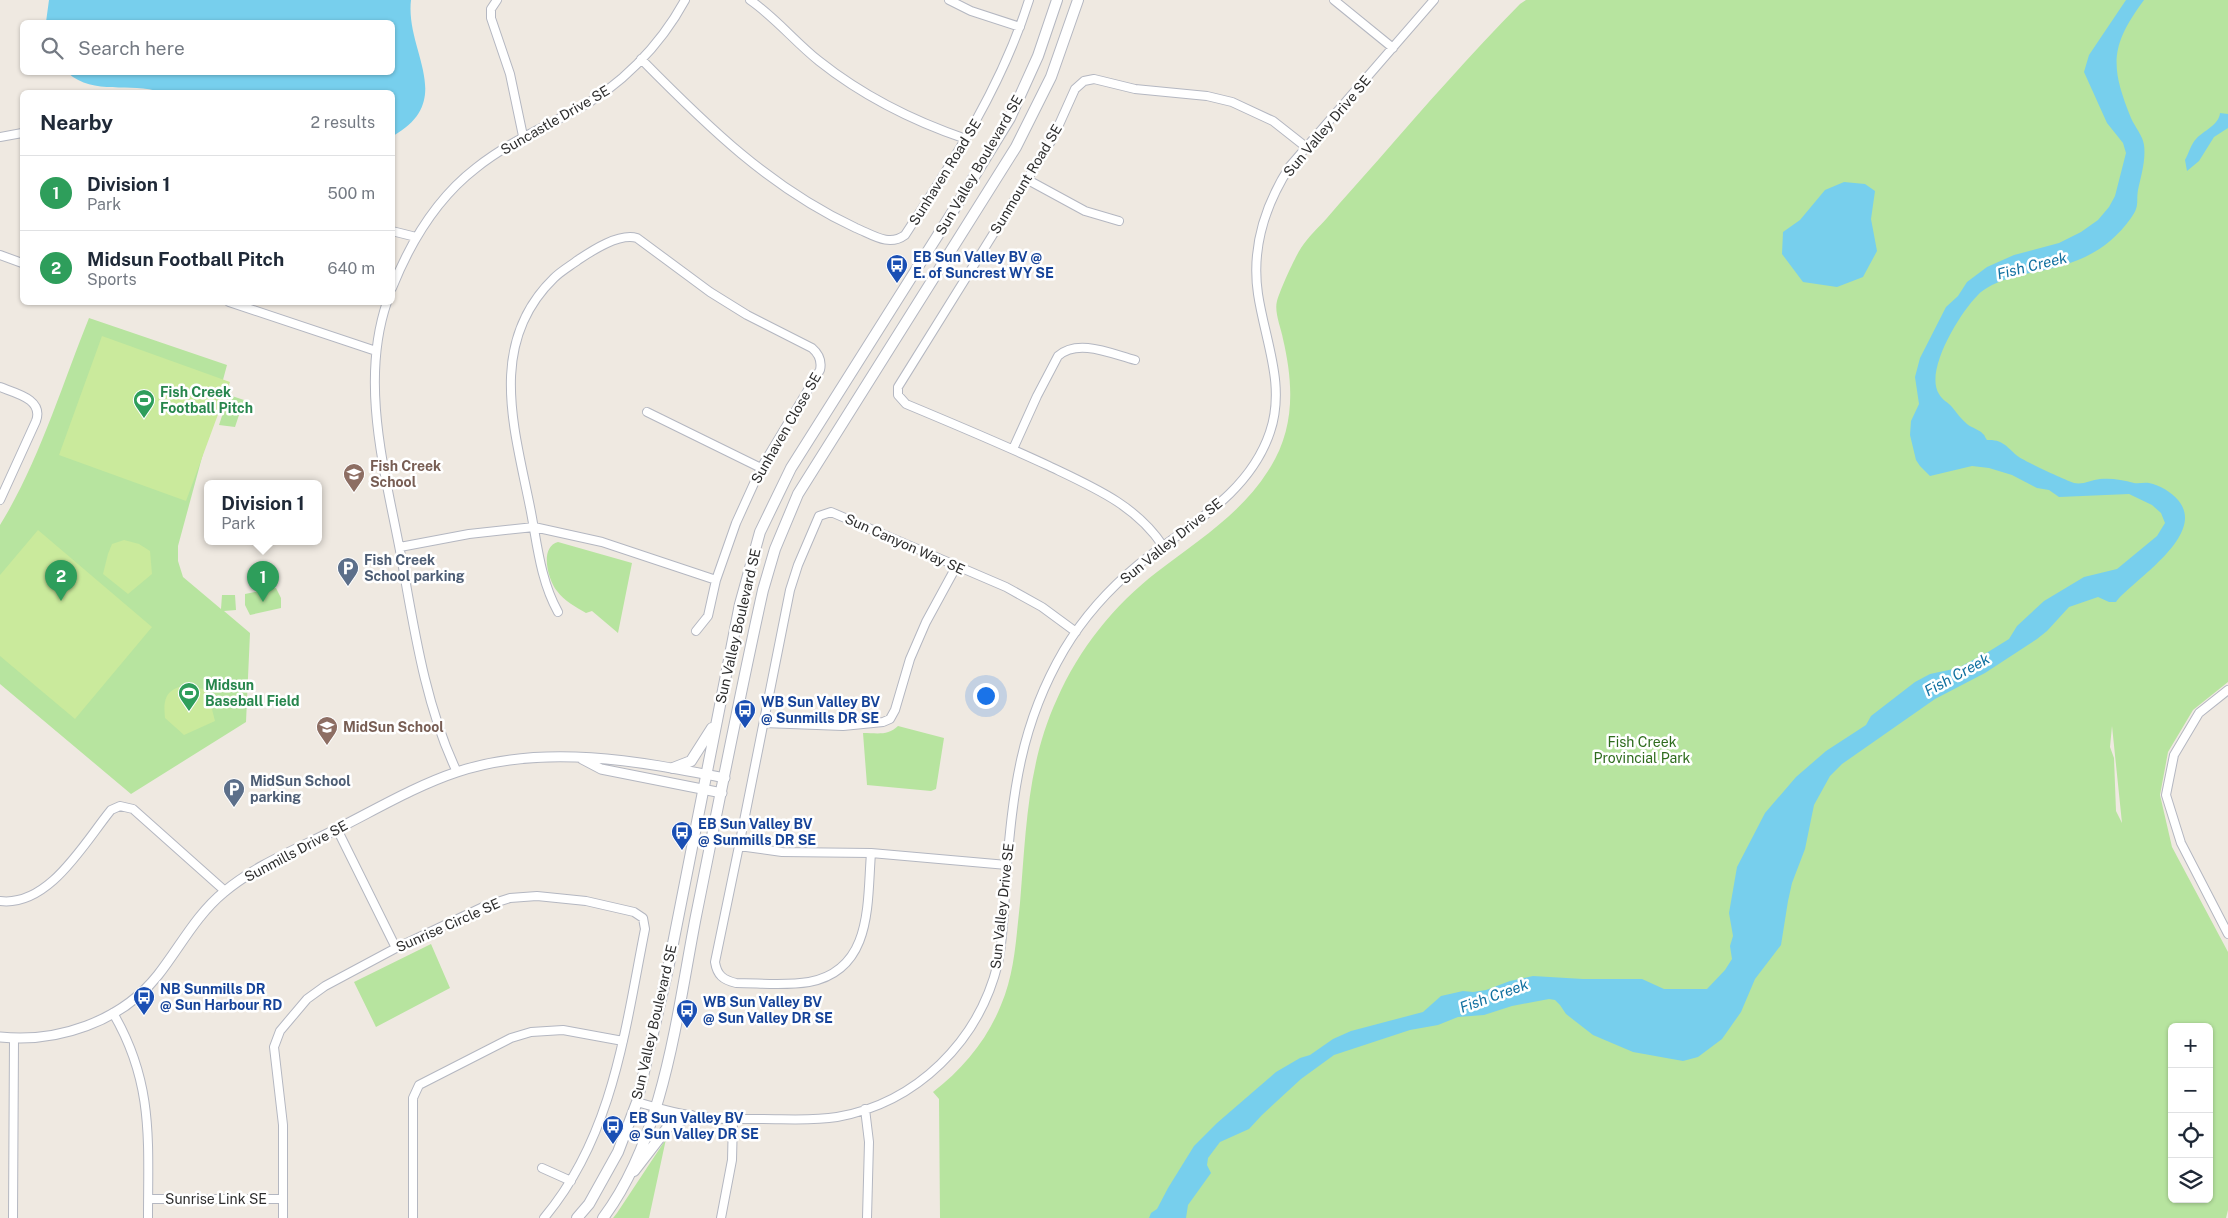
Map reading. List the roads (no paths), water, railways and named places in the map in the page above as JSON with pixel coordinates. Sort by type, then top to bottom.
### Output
[{"type":"main road","name":"Sun Valley Boulevard SE","points":[[577,1218],[589,1204],[618,1152],[636,1102],[668,969],[705,774],[747,576],[760,532],[791,468],[956,208],[1010,118],[1038,56],[1057,0]]},
{"type":"main road","name":"Sun Valley Boulevard SE","points":[[603,1218],[628,1178],[656,1107],[763,590],[775,549],[789,513],[802,487],[1016,147],[1051,76],[1078,0]]},
{"type":"main road","points":[[672,768],[691,761],[716,721]]},
{"type":"main road","points":[[628,1178],[668,1127],[690,1116]]},
{"type":"street","points":[[497,0],[491,9],[491,18],[510,74],[523,136]]},
{"type":"street","name":"Suncastle Drive SE","points":[[395,282],[416,237],[457,184],[477,167],[523,136],[583,106],[618,83],[664,33],[684,0]]},
{"type":"street","points":[[750,0],[818,60],[850,83],[918,121],[966,139]]},
{"type":"street","points":[[949,0],[971,11],[1020,27]]},
{"type":"street","name":"Sunhaven Road SE","points":[[641,60],[712,130],[742,157],[774,180],[822,211],[888,241],[897,240],[906,235],[966,139],[995,88],[1029,0]]},
{"type":"street","points":[[1334,0],[1393,48]]},
{"type":"street","name":"Sun Valley Drive SE","points":[[636,1102],[690,1116],[733,1119],[813,1119],[836,1117],[865,1109],[906,1091],[930,1074],[952,1054],[978,1016],[991,988],[998,961],[1013,799],[1026,738],[1047,682],[1076,632],[1124,578],[1163,546],[1197,523],[1233,490],[1252,468],[1270,432],[1276,407],[1276,381],[1259,297],[1257,251],[1262,226],[1273,194],[1290,166],[1434,0]]},
{"type":"street","name":"Sunmount Road SE","points":[[1163,546],[1141,518],[1115,499],[1013,449],[906,404],[900,398],[897,391],[899,384],[1028,180],[1053,138],[1075,89],[1088,79],[1135,89],[1207,96],[1232,102],[1273,121],[1306,147]]},
{"type":"street","points":[[0,137],[20,133]]},
{"type":"street","points":[[1028,180],[1085,211],[1119,221]]},
{"type":"street","points":[[395,232],[416,237]]},
{"type":"street","name":"Sunhaven Close SE","points":[[534,527],[512,417],[512,360],[517,336],[530,308],[554,277],[582,257],[622,237],[631,237],[642,241],[710,292],[747,315],[812,348],[818,354],[821,362],[820,370],[761,468],[736,522],[716,580],[708,616],[696,631]]},
{"type":"street","points":[[0,254],[20,262]]},
{"type":"street","points":[[237,305],[376,351]]},
{"type":"street","points":[[386,305],[376,351],[379,430],[428,688],[442,734],[457,772]]},
{"type":"street","points":[[1013,449],[1058,356],[1064,352],[1082,347],[1135,360]]},
{"type":"street","points":[[0,387],[32,401],[38,412],[0,500]]},
{"type":"street","points":[[648,412],[761,468]]},
{"type":"street","name":"Sun Canyon Way SE","points":[[871,853],[865,929],[858,946],[844,965],[824,977],[807,982],[736,983],[725,980],[719,975],[715,962],[790,590],[798,565],[819,516],[826,512],[835,513],[956,567],[1006,587],[1042,607],[1076,632]]},
{"type":"street","points":[[400,547],[468,534],[534,527],[602,542],[716,580]]},
{"type":"street","points":[[534,527],[543,574],[550,597],[558,612]]},
{"type":"street","points":[[764,723],[844,726],[883,722],[890,719],[895,710],[910,659],[926,622],[956,567]]},
{"type":"street","points":[[2228,690],[2199,714],[2174,755],[2166,795],[2180,843],[2228,934]]},
{"type":"street","name":"Sunmills Drive SE","points":[[0,1037],[57,1035],[90,1025],[113,1013],[150,984],[202,914],[225,891],[266,865],[404,795],[457,772],[526,759],[611,759],[725,778]]},
{"type":"street","name":"Sunmills Drive SE","points":[[582,759],[601,769],[722,793]]},
{"type":"street","points":[[0,901],[20,901],[50,883],[73,859],[112,810],[120,806],[133,809],[225,891]]},
{"type":"street","points":[[337,830],[396,948]]},
{"type":"street","points":[[738,846],[806,854],[871,853],[1007,865]]},
{"type":"street","name":"Sunrise Circle SE","points":[[283,1218],[284,1125],[280,1085],[274,1060],[274,1047],[280,1031],[298,1008],[319,990],[396,948],[485,906],[510,898],[550,896],[634,912],[643,918],[645,929],[614,1083],[600,1124],[571,1181],[544,1218]]},
{"type":"street","points":[[113,1013],[129,1041],[141,1081],[149,1145],[148,1218]]},
{"type":"street","points":[[413,1218],[414,1098],[416,1088],[423,1082],[511,1038],[531,1032],[562,1030],[623,1041]]},
{"type":"street","points":[[13,1218],[14,1038]]},
{"type":"street","points":[[865,1109],[868,1142],[867,1218]]},
{"type":"street","points":[[721,1218],[731,1171],[733,1119]]},
{"type":"street","points":[[542,1168],[571,1181]]},
{"type":"street","name":"Sunrise Link SE","points":[[148,1199],[283,1200]]},
{"type":"water","points":[[49,0],[411,0],[411,19],[424,74],[425,91],[422,107],[412,122],[395,135],[395,90],[153,90],[89,84],[71,75],[395,75],[395,20],[46,20]]},
{"type":"water","name":"Fish Creek","points":[[2126,0],[2144,0],[2125,31],[2119,44],[2117,57],[2119,84],[2131,118],[2141,135],[2144,145],[2144,162],[2136,210],[2111,240],[2089,255],[2050,269],[2008,279],[1992,285],[1980,293],[1962,315],[1946,343],[1936,371],[1936,384],[1942,398],[1965,422],[1982,433],[1987,440],[1997,441],[2005,445],[2019,457],[2046,471],[2074,483],[2113,479],[2149,483],[2169,492],[2178,500],[2185,514],[2183,528],[2176,542],[2165,556],[2116,602],[2109,602],[2098,597],[2069,607],[2037,639],[1985,673],[1935,699],[1842,764],[1830,776],[1814,805],[1805,849],[1792,883],[1781,945],[1755,979],[1741,1012],[1722,1039],[1698,1057],[1683,1061],[1633,1052],[1593,1035],[1566,1014],[1555,1000],[1549,999],[1512,1006],[1484,1015],[1458,1017],[1438,1025],[1410,1030],[1334,1055],[1301,1079],[1249,1129],[1220,1142],[1208,1158],[1207,1165],[1211,1173],[1188,1205],[1186,1218],[1149,1218],[1151,1213],[1157,1209],[1194,1146],[1217,1123],[1276,1072],[1300,1058],[1310,1055],[1333,1039],[1351,1031],[1423,1012],[1441,996],[1463,991],[1486,990],[1510,981],[1533,976],[1583,979],[1642,979],[1664,989],[1707,989],[1725,970],[1732,959],[1730,946],[1733,936],[1729,913],[1737,867],[1765,813],[1796,777],[1826,751],[1866,725],[1871,716],[1915,682],[1930,674],[1958,668],[1988,652],[2009,639],[2017,626],[2044,601],[2084,577],[2117,569],[2157,536],[2165,523],[2161,513],[2152,505],[2129,494],[2059,497],[2049,490],[2037,488],[2012,475],[1989,468],[1972,466],[1930,476],[1916,460],[1910,435],[1911,421],[1919,404],[1915,377],[1920,358],[1946,307],[1958,296],[1967,282],[1987,267],[2014,255],[2059,243],[2081,232],[2098,220],[2115,196],[2126,153],[2123,143],[2107,123],[2084,72],[2089,55]]},
{"type":"water","points":[[2220,113],[2228,114],[2228,128],[2214,137],[2199,161],[2187,171],[2185,160],[2193,143],[2217,121]]},
{"type":"water","points":[[1844,182],[1865,184],[1875,191],[1871,219],[1877,251],[1863,277],[1837,287],[1803,282],[1782,254],[1783,232],[1800,220],[1825,190]]},
{"type":"place","name":"EB Sun Valley BV @ E. of Suncrest WY SE","points":[[897,284]]},
{"type":"place","name":"Fish Creek Football Pitch","points":[[144,419]]},
{"type":"place","name":"Fish Creek School","points":[[354,493]]},
{"type":"place","name":"Fish Creek School parking","points":[[348,587]]},
{"type":"place","name":"Midsun Football Pitch","points":[[61,601]]},
{"type":"place","name":"Division 1","points":[[263,602]]},
{"type":"place","name":"Midsun Baseball Field","points":[[189,712]]},
{"type":"place","name":"WB Sun Valley BV @ Sunmills DR SE","points":[[745,729]]},
{"type":"place","name":"MidSun School","points":[[327,746]]},
{"type":"place","name":"MidSun School parking","points":[[234,808]]},
{"type":"place","name":"EB Sun Valley BV @ Sunmills DR SE","points":[[682,851]]},
{"type":"place","name":"NB Sunmills DR @ Sun Harbour RD","points":[[144,1016]]},
{"type":"place","name":"WB Sun Valley BV @ Sun Valley DR SE","points":[[687,1029]]},
{"type":"place","name":"EB Sun Valley BV @ Sun Valley DR SE","points":[[613,1145]]},
{"type":"park label","name":"Fish Creek Provincial Park","points":[[1642,750]]}]
